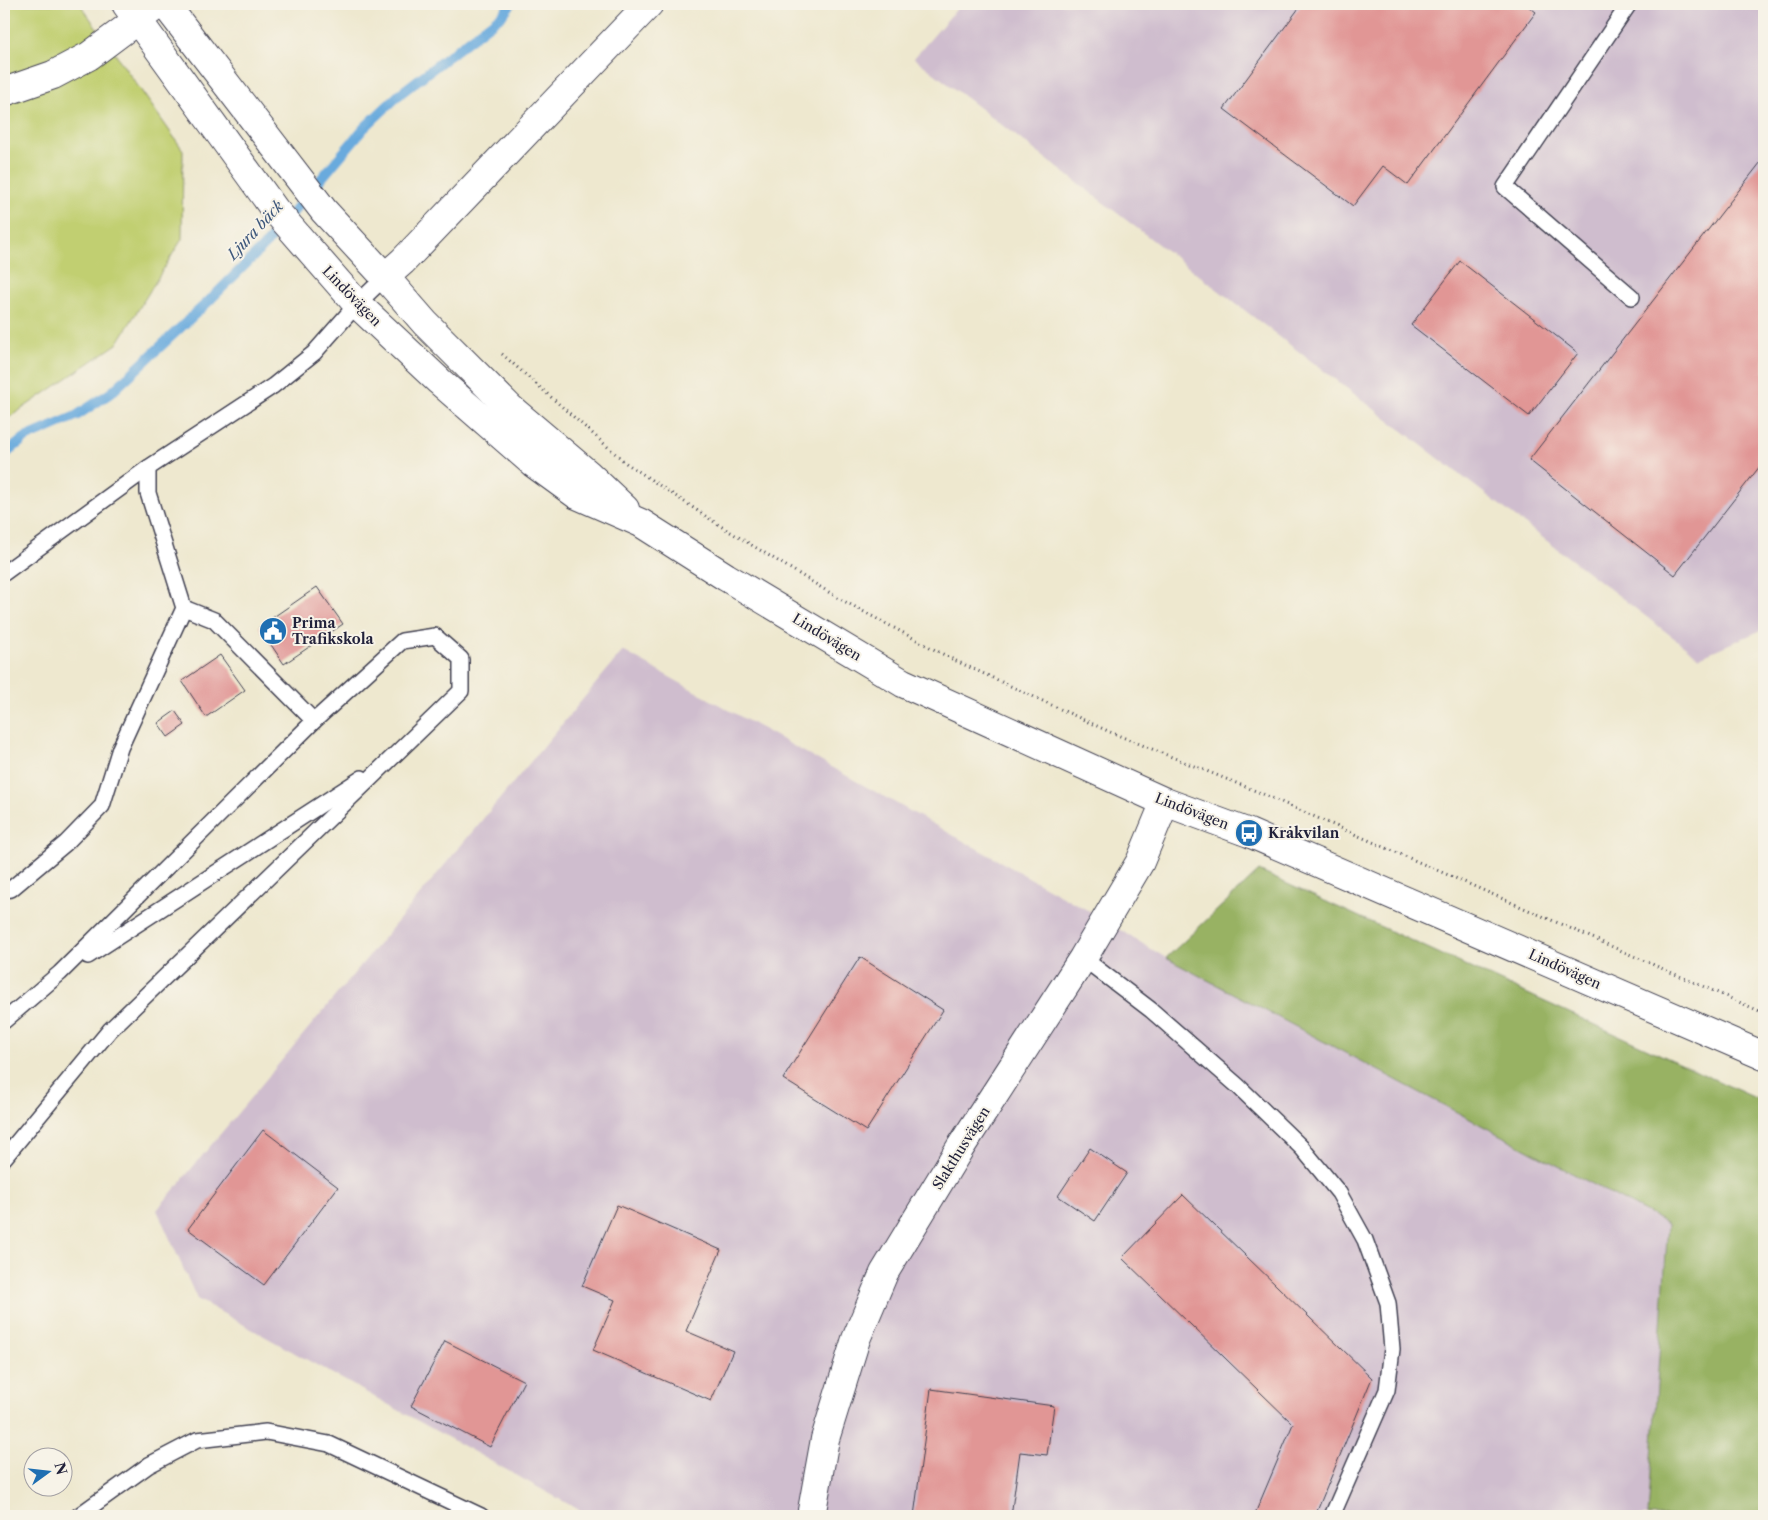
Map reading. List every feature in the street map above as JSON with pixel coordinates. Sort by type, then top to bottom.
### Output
[{"type":"main road","points":[[4,92],[53,75],[90,56],[132,12],[159,4]]},
{"type":"main road","name":"Lindövägen","points":[[164,4],[300,182],[424,323],[510,408],[588,474],[641,524]]},
{"type":"main road","points":[[385,278],[404,261],[649,4]]},
{"type":"main road","name":"Lindövägen","points":[[132,12],[275,210],[357,304],[439,381],[533,463],[577,495],[641,524],[903,682],[1165,802],[1249,833],[1764,1056]]},
{"type":"main road","name":"Slakthusvägen","points":[[811,1516],[825,1439],[856,1339],[884,1273],[960,1148],[1083,958],[1140,862],[1165,802]]},
{"type":"lane","points":[[1629,4],[1505,187],[1632,297]]},
{"type":"lane","points":[[4,573],[148,468],[274,386],[314,353],[357,304],[385,278]]},
{"type":"lane","points":[[4,890],[11,889],[66,843],[102,806],[120,748],[184,608],[148,493],[148,468]]},
{"type":"lane","points":[[184,608],[214,620],[314,721]]},
{"type":"lane","points":[[4,1021],[60,973],[314,721],[402,641],[435,636],[461,659],[460,691],[110,1030],[4,1158]]},
{"type":"lane","points":[[4,1009],[390,759]]},
{"type":"lane","points":[[1083,958],[1151,1010],[1231,1079],[1302,1148],[1339,1193],[1365,1240],[1388,1303],[1392,1349],[1387,1390],[1332,1516]]},
{"type":"lane","points":[[78,1516],[149,1465],[198,1440],[266,1432],[329,1444],[481,1516]]},
{"type":"path","points":[[501,353],[626,463],[719,525],[840,599],[954,660],[1110,732],[1256,791],[1764,1013]]},
{"type":"shaded area","points":[[961,4],[1764,4],[1764,629],[1699,657],[914,58]]},
{"type":"shaded area","points":[[623,651],[1089,911],[1166,958],[1668,1224],[1648,1516],[590,1516],[197,1299],[157,1210]]},
{"type":"green space","points":[[4,4],[80,4],[183,150],[182,239],[117,344],[4,421]]},
{"type":"green space","points":[[1259,871],[1764,1102],[1764,1516],[1648,1516],[1668,1224],[1166,958]]},
{"type":"building","points":[[1302,4],[1525,4],[1536,12],[1408,185],[1383,166],[1353,206],[1224,109]]},
{"type":"building","points":[[1764,158],[1764,461],[1675,575],[1529,460]]},
{"type":"building","points":[[1460,261],[1578,353],[1529,416],[1411,325]]},
{"type":"building","points":[[317,587],[343,624],[284,664],[259,627]]},
{"type":"building","points":[[220,655],[245,690],[206,717],[182,681]]},
{"type":"building","points":[[175,711],[185,725],[168,737],[158,723]]},
{"type":"building","points":[[860,957],[943,1010],[866,1131],[783,1079]]},
{"type":"building","points":[[263,1130],[338,1187],[264,1285],[188,1229]]},
{"type":"building","points":[[1090,1148],[1127,1173],[1095,1221],[1058,1196]]},
{"type":"building","points":[[1183,1195],[1372,1378],[1315,1516],[1254,1516],[1293,1424],[1122,1258]]},
{"type":"building","points":[[617,1205],[721,1250],[686,1331],[733,1351],[711,1401],[593,1350],[615,1300],[582,1286]]},
{"type":"building","points":[[445,1341],[524,1381],[490,1447],[411,1406]]},
{"type":"building","points":[[931,1389],[1054,1406],[1047,1455],[1020,1452],[1011,1516],[914,1516]]},
{"type":"waterway","name":"Ljura bäck","points":[[4,455],[25,438],[76,416],[112,392],[211,299],[267,243],[364,128],[401,93],[502,15],[511,4]]},
{"type":"place","name":"Prima Trafikskola","points":[[273,631]]},
{"type":"place","name":"Kråkvilan","points":[[1249,833]]}]
